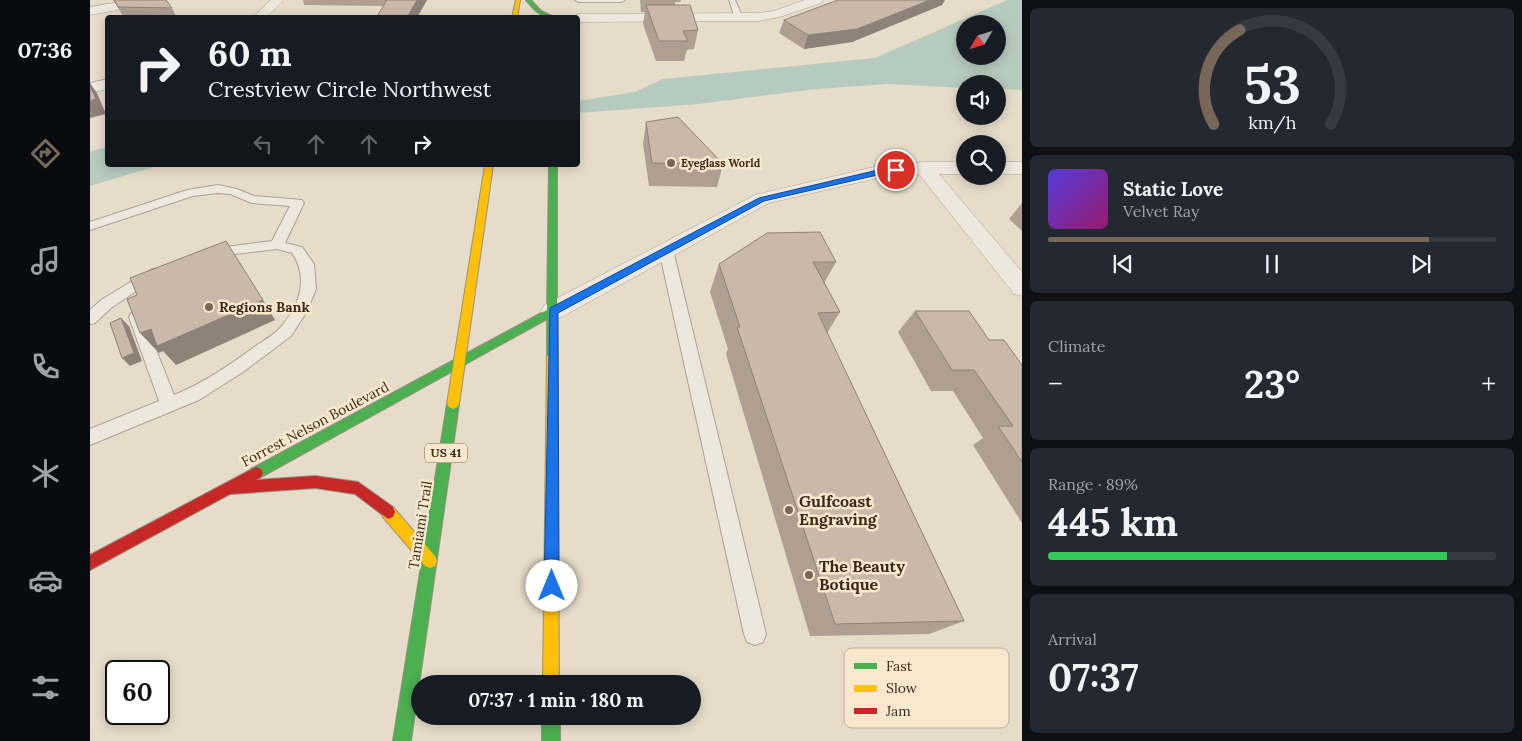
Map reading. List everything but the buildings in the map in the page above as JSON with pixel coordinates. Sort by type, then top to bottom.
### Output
[{"type":"main road","points":[[515,15],[518,0]]},
{"type":"main road","points":[[528,0],[539,12],[556,15]]},
{"type":"main road","name":"Tamiami Trail","points":[[402,741],[489,167]]},
{"type":"main road","points":[[551,675],[554,167]]},
{"type":"main road","name":"Forrest Nelson Boulevard","points":[[90,563],[553,311]]},
{"type":"main road","points":[[228,488],[315,482],[358,488],[390,513],[430,561]]},
{"type":"main road","points":[[551,725],[551,741]]},
{"type":"street","points":[[90,11],[151,0]]},
{"type":"street","points":[[261,15],[278,0]]},
{"type":"street","points":[[580,18],[680,12],[739,18],[758,17],[785,5],[817,0]]},
{"type":"street","points":[[90,88],[105,85]]},
{"type":"street","points":[[924,168],[1022,288]]},
{"type":"street","points":[[553,311],[762,199],[882,171],[956,168]]},
{"type":"street","points":[[1006,168],[1022,168]]},
{"type":"lane","points":[[578,0],[622,0]]},
{"type":"lane","points":[[732,0],[739,18]]},
{"type":"lane","points":[[90,226],[191,193],[218,189],[233,191],[252,199],[298,203],[277,245]]},
{"type":"lane","points":[[90,437],[193,395],[237,368],[286,332],[299,313],[310,289],[308,264],[297,250],[277,245],[211,253],[195,258]]},
{"type":"lane","points":[[666,250],[755,634]]},
{"type":"lane","points":[[90,319],[106,304],[163,268]]},
{"type":"lane","points":[[125,292],[169,405]]},
{"type":"shaded area","points":[[1007,0],[1022,0],[1022,90],[1006,89],[1006,75],[956,75],[956,88],[888,84],[816,89],[698,104],[580,113],[580,101],[635,92],[663,79],[875,58],[956,22],[956,65],[1006,65],[1006,15],[973,15]]},
{"type":"shaded area","points":[[105,148],[105,167],[153,167],[90,186],[90,152]]},
{"type":"traffic: fast","points":[[528,0],[539,12],[546,15]]},
{"type":"traffic: fast","points":[[552,356],[553,167]]},
{"type":"traffic: fast","points":[[256,473],[553,311]]},
{"type":"traffic: fast","points":[[402,741],[453,404]]},
{"type":"traffic: fast","points":[[551,725],[551,741]]},
{"type":"traffic: slow","points":[[515,15],[518,0]]},
{"type":"traffic: slow","points":[[453,404],[489,167]]},
{"type":"traffic: slow","points":[[551,675],[552,356]]},
{"type":"traffic: slow","points":[[388,512],[430,561]]},
{"type":"traffic: jam","points":[[90,563],[256,473]]},
{"type":"traffic: jam","points":[[228,488],[315,482],[358,488],[388,512]]},
{"type":"place","name":"Eyeglass World","points":[[671,163]]},
{"type":"place","name":"Regions Bank","points":[[209,307]]},
{"type":"place","name":"Gulfcoast Engraving","points":[[789,510]]},
{"type":"place","name":"The Beauty Botique","points":[[809,575]]},
{"type":"route","points":[[552,586],[553,311],[762,199],[882,171],[896,170]]}]
